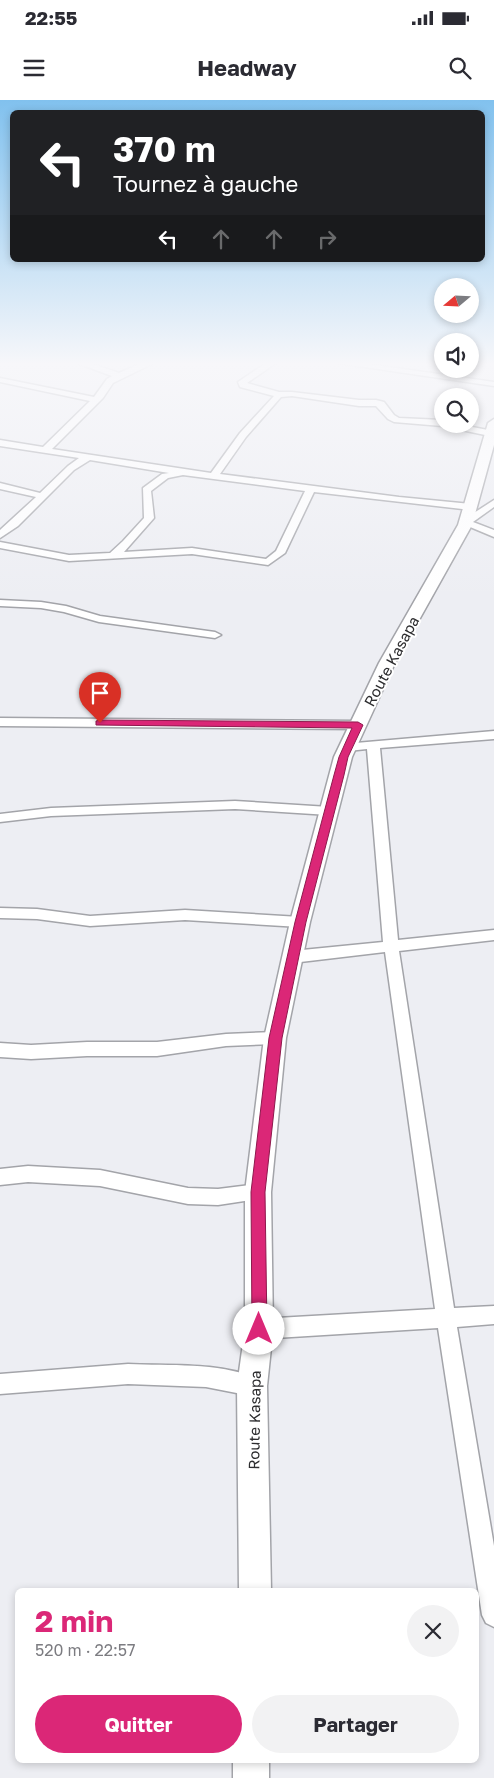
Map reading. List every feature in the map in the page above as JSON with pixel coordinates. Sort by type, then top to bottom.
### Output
[{"type":"main road","name":"Route Kasapa","points":[[255,1588],[252,1386],[259,1329],[258,1192],[275,1038],[300,922],[344,757],[387,663],[468,514],[488,441]]},
{"type":"main road","points":[[251,1763],[251,1778]]},
{"type":"street","points":[[45,450],[54,441]]},
{"type":"street","points":[[214,475],[238,441]]},
{"type":"street","points":[[0,444],[311,488],[468,514],[494,534]]},
{"type":"street","points":[[0,535],[71,468],[81,461],[90,458]]},
{"type":"street","points":[[113,555],[120,550],[149,518],[146,490],[165,476],[192,472]]},
{"type":"street","points":[[0,486],[42,496]]},
{"type":"street","points":[[0,546],[69,558],[192,551],[210,556],[268,562],[280,553],[311,488]]},
{"type":"street","points":[[468,514],[494,503]]},
{"type":"street","points":[[0,603],[41,605],[66,609],[99,619],[215,635]]},
{"type":"street","points":[[0,722],[358,725]]},
{"type":"street","points":[[348,747],[494,735]]},
{"type":"street","points":[[373,746],[391,945],[446,1318],[494,1615]]},
{"type":"street","points":[[0,818],[52,812],[234,805],[329,811]]},
{"type":"street","points":[[0,913],[38,914],[90,921],[185,915],[300,922]]},
{"type":"street","points":[[292,957],[494,935]]},
{"type":"street","points":[[0,1050],[31,1052],[87,1049],[157,1049],[226,1040],[275,1038]]},
{"type":"street","points":[[0,1177],[28,1174],[100,1178],[188,1196],[218,1197],[258,1192]]},
{"type":"street","points":[[259,1329],[494,1315]]},
{"type":"street","points":[[0,1384],[128,1374],[206,1377],[252,1386]]},
{"type":"route","points":[[100,723],[358,725],[344,757],[300,922],[275,1038],[258,1192],[259,1329]]}]
